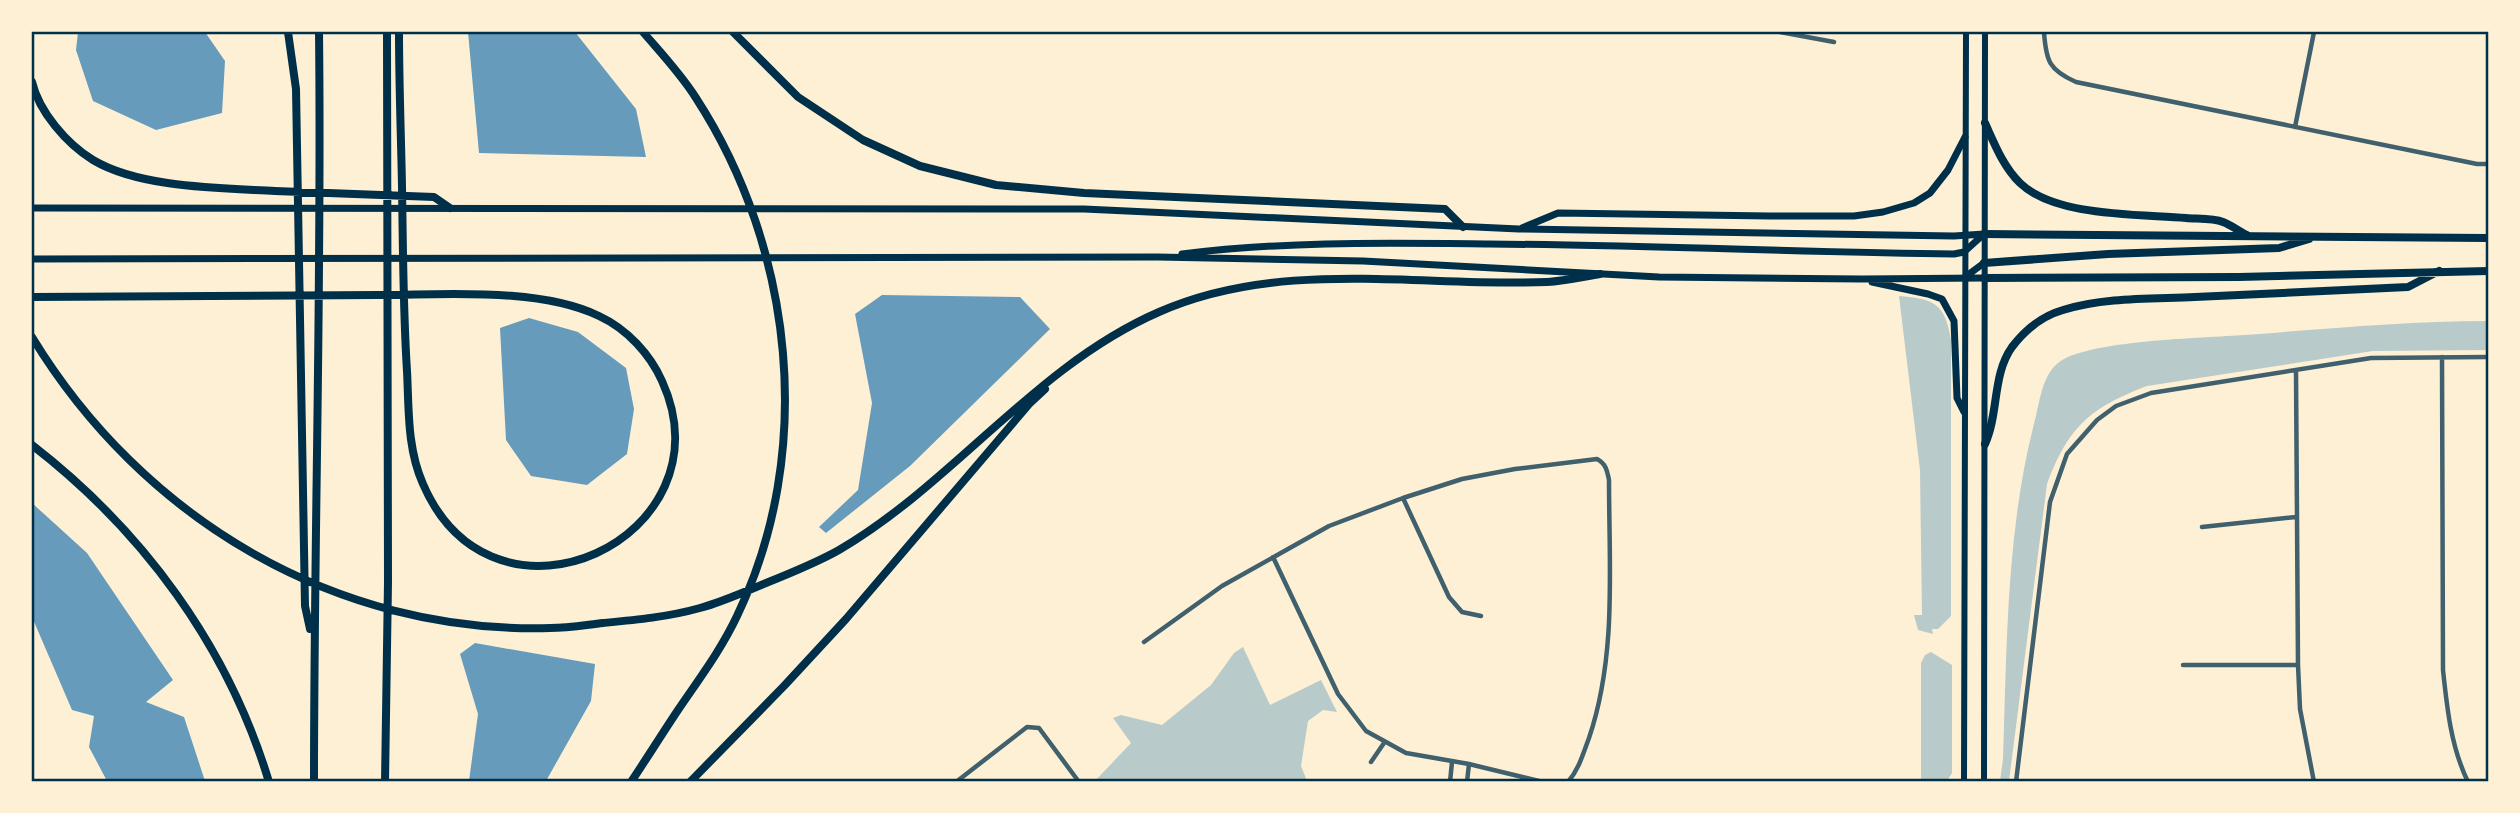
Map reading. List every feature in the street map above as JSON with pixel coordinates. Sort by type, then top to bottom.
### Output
[{"type":"highway","points":[[288,32],[296,89],[305,606],[314,645]]},
{"type":"highway","points":[[314,782],[314,564],[321,169],[319,32]]},
{"type":"highway","points":[[386,782],[387,32]]},
{"type":"highway","points":[[32,296],[495,296],[523,297],[579,308],[617,326],[645,352],[656,367],[674,412],[673,462],[667,481],[641,522],[625,537],[598,555],[551,566],[531,566],[505,561],[467,541],[439,514],[424,486],[410,441],[404,325],[402,180],[398,32]]},
{"type":"highway","points":[[631,782],[709,666],[747,594],[774,503],[785,419],[779,310],[756,222],[739,180],[696,97],[643,32]]},
{"type":"highway","points":[[733,32],[798,97],[863,140],[920,166],[996,185],[1084,194],[1445,209],[1464,226]]},
{"type":"highway","points":[[32,82],[54,124],[74,146],[93,160],[117,170],[203,187],[434,197],[450,208]]},
{"type":"highway","points":[[1986,123],[1998,154],[2009,171],[2021,184],[2046,199],[2070,206],[2106,211],[2222,221],[2249,236]]},
{"type":"highway","points":[[1519,229],[1558,213],[1826,216],[1883,212],[1914,203],[1930,193],[1948,170],[1965,137]]},
{"type":"highway","points":[[32,208],[1084,209],[1519,229],[2488,238]]},
{"type":"highway","points":[[1157,257],[1237,247],[1415,243],[1580,244],[1928,254],[1964,252],[1984,234]]},
{"type":"highway","points":[[1964,278],[1984,263],[2108,254],[2279,248],[2318,236]]},
{"type":"highway","points":[[32,259],[1157,257],[1363,261],[1659,277],[1862,279],[2239,277],[2488,271]]},
{"type":"highway","points":[[1985,444],[1993,427],[1999,379],[2006,357],[2035,323],[2055,313],[2082,305],[2125,300],[2408,286],[2439,271]]},
{"type":"highway","points":[[32,337],[61,380],[113,445],[190,514],[248,551],[293,574],[347,596],[397,610],[489,626],[551,628],[635,620],[701,608],[838,551],[901,506],[1025,398],[1077,358],[1114,334],[1162,310],[1215,293],[1267,283],[1371,280],[1550,282],[1600,274]]},
{"type":"highway","points":[[1862,279],[1910,292],[1928,293],[1942,299],[1954,321],[1957,398],[1964,412]]},
{"type":"highway","points":[[690,782],[846,619],[1030,403],[1077,358]]},
{"type":"highway","points":[[32,445],[113,516],[148,555],[185,606],[241,705],[269,782]]},
{"type":"main road","points":[[1964,782],[1966,32]]},
{"type":"main road","points":[[1984,782],[1985,32]]},
{"type":"street","points":[[1780,32],[1834,42]]},
{"type":"street","points":[[2044,32],[2046,56],[2058,74],[2076,82],[2477,164],[2488,164]]},
{"type":"street","points":[[2295,127],[2314,32]]},
{"type":"street","points":[[2442,357],[2443,670],[2448,717],[2460,766],[2468,782]]},
{"type":"street","points":[[2016,782],[2050,502],[2067,454],[2097,420],[2116,406],[2151,393],[2371,358],[2488,357]]},
{"type":"street","points":[[2296,371],[2298,665],[2300,709],[2314,782]]},
{"type":"street","points":[[1144,642],[1222,586],[1329,526],[1462,479],[1567,461],[1597,459],[1603,462],[1607,469],[1609,480],[1609,642],[1605,676],[1594,724],[1581,761],[1568,782]]},
{"type":"street","points":[[1403,498],[1449,597],[1462,612],[1481,616]]},
{"type":"street","points":[[2202,527],[2296,517]]},
{"type":"street","points":[[1273,557],[1338,694],[1366,731],[1406,753],[1469,764],[1543,782]]},
{"type":"street","points":[[2183,665],[2298,665]]},
{"type":"street","points":[[956,782],[1027,727],[1039,728],[1079,782]]},
{"type":"street","points":[[1371,762],[1384,743]]},
{"type":"street","points":[[1450,782],[1452,762]]},
{"type":"street","points":[[1467,782],[1469,764]]},
{"type":"shaded area","points":[[1899,296],[1921,299],[1936,305],[1945,318],[1951,340],[1951,616],[1938,629],[1932,629],[1933,634],[1918,630],[1914,615],[1922,615],[1920,470]]},
{"type":"shaded area","points":[[2488,321],[2488,350],[2373,351],[2147,386],[2110,402],[2084,421],[2064,447],[2047,484],[2009,781],[2000,781],[2013,543],[2026,458],[2041,395],[2049,374],[2058,363],[2072,355],[2093,349],[2147,342],[2397,324]]},
{"type":"shaded area","points":[[1243,647],[1270,705],[1321,680],[1337,712],[1323,710],[1308,721],[1301,766],[1307,781],[1095,781],[1131,743],[1113,718],[1121,715],[1162,725],[1211,685],[1234,653]]},
{"type":"shaded area","points":[[1931,652],[1952,665],[1952,773],[1947,781],[1921,781],[1921,663],[1925,655]]},
{"type":"water","points":[[78,32],[205,32],[225,61],[222,113],[156,130],[93,101],[76,50]]},
{"type":"water","points":[[468,32],[575,32],[636,109],[646,157],[479,153]]},
{"type":"water","points":[[882,295],[1020,297],[1050,329],[910,466],[826,533],[819,527],[858,490],[872,403],[855,314]]},
{"type":"water","points":[[529,318],[578,332],[626,368],[634,409],[627,454],[587,485],[531,476],[506,440],[500,328]]},
{"type":"water","points":[[32,503],[87,553],[173,680],[146,702],[184,717],[205,781],[107,781],[89,747],[94,716],[72,710],[32,617]]},
{"type":"water","points":[[475,643],[595,664],[591,701],[546,781],[469,781],[478,714],[460,654]]}]
